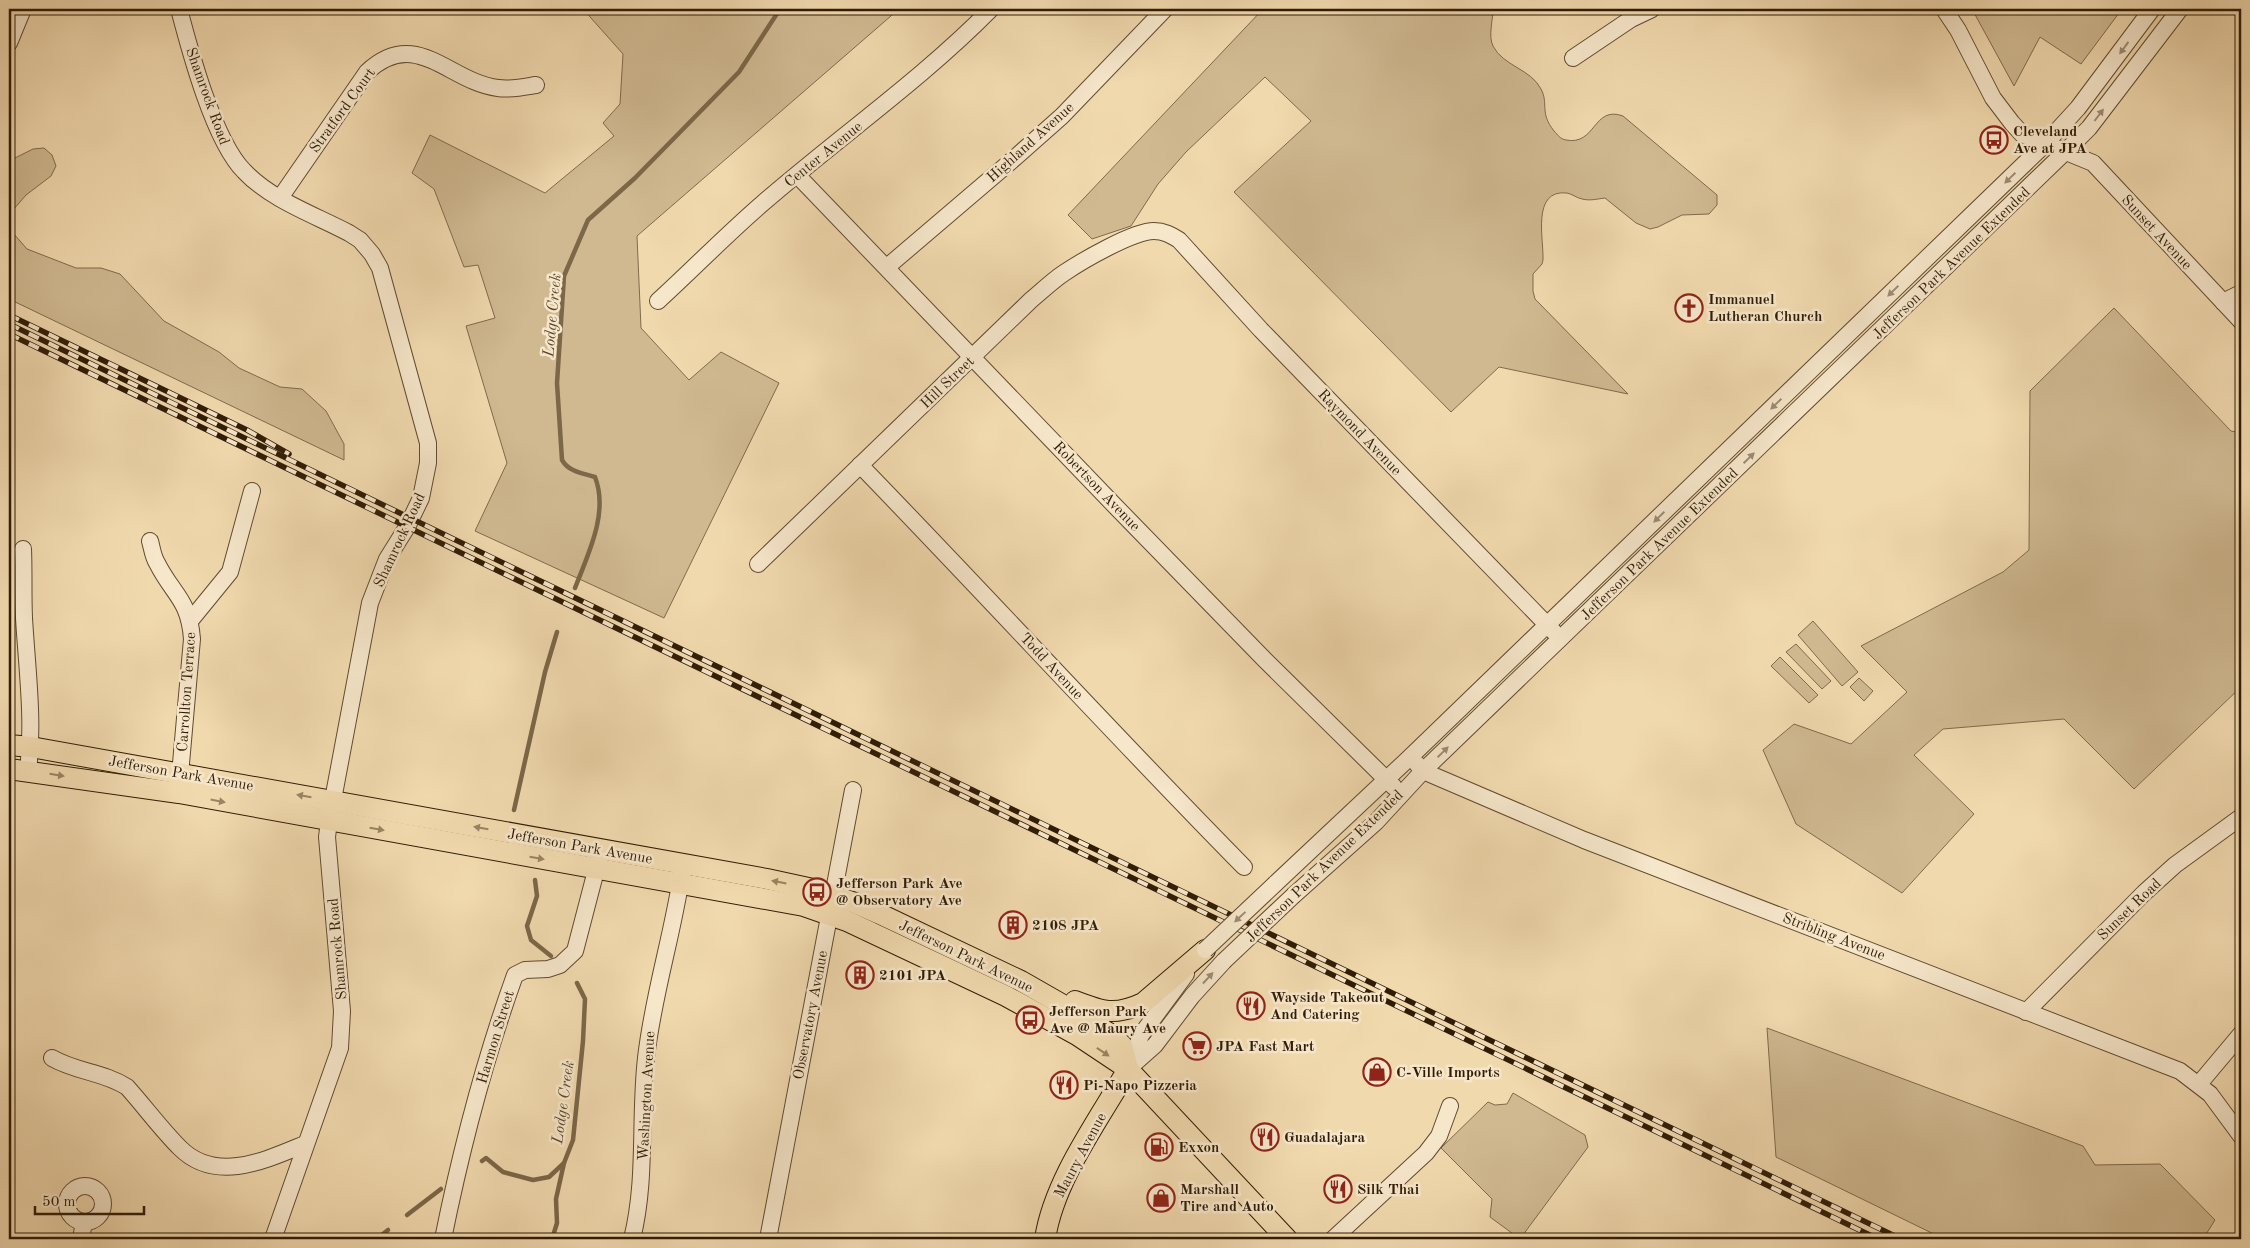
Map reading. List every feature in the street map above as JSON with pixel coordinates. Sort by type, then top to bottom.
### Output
[{"type":"main road","name":"Jefferson Park Avenue","points":[[9,744],[31,746],[333,800],[599,858],[682,874],[804,906],[855,903],[1033,988],[1110,1034],[1122,1045],[1128,1069]]},
{"type":"main road","name":"Jefferson Park Avenue","points":[[19,770],[179,793],[328,821],[599,858]]},
{"type":"main road","name":"Jefferson Park Avenue","points":[[831,905],[902,945],[1006,996],[1077,1035],[1128,1069]]},
{"type":"main road","points":[[1033,988],[1102,1012],[1125,1011],[1143,1003],[1205,950]]},
{"type":"main road","points":[[1128,1069],[1287,1239]]},
{"type":"main road","name":"Maury Avenue","points":[[1045,1239],[1059,1191],[1074,1161],[1128,1069]]},
{"type":"street","points":[[9,43],[23,9]]},
{"type":"street","name":"Shamrock Road","points":[[179,9],[205,94],[224,143],[235,162],[245,173],[280,198],[360,240],[372,254],[380,268],[390,301],[428,443],[427,471],[421,498],[407,527],[387,559],[370,603],[328,821],[327,837],[343,1025],[340,1048],[273,1239]]},
{"type":"street","name":"Center Avenue","points":[[658,301],[763,203],[909,84],[992,9]]},
{"type":"street","name":"Highland Avenue","points":[[887,266],[1018,156],[1062,116],[1164,9]]},
{"type":"street","points":[[1573,58],[1631,19],[1652,9]]},
{"type":"street","name":"Sunset Avenue","points":[[1944,9],[1958,30],[1993,98],[2022,134],[2092,163],[2241,322]]},
{"type":"street","name":"Jefferson Park Avenue Extended","points":[[1205,950],[1411,757],[2045,144],[2078,108],[2152,9]]},
{"type":"street","name":"Jefferson Park Avenue Extended","points":[[1128,1069],[1154,1045],[1192,996],[1224,961],[1376,822],[1423,771],[2089,128],[2180,9]]},
{"type":"street","name":"Stratford Court","points":[[280,198],[367,72],[386,58],[408,54],[421,56],[482,84],[497,88],[517,88],[536,85]]},
{"type":"street","name":"Robertson Avenue","points":[[797,175],[887,266],[1265,660],[1401,794]]},
{"type":"street","name":"Raymond Avenue","points":[[1156,231],[1169,234],[1179,240],[1261,330],[1560,640]]},
{"type":"street","name":"Hill Street","points":[[758,564],[1031,300],[1063,274],[1129,239],[1146,232],[1156,231]]},
{"type":"street","points":[[2223,302],[2241,293]]},
{"type":"street","name":"Todd Avenue","points":[[860,465],[1000,610],[1156,778],[1244,868]]},
{"type":"street","name":"Carrollton Terrace","points":[[190,621],[230,572],[252,491]]},
{"type":"street","name":"Carrollton Terrace","points":[[150,541],[156,562],[182,600],[190,621],[192,639],[179,793]]},
{"type":"street","points":[[19,770],[31,746],[24,615],[23,549]]},
{"type":"street","name":"Stribling Avenue","points":[[1411,757],[1423,771],[1584,840],[2180,1071],[2199,1084],[2215,1100],[2241,1136]]},
{"type":"street","name":"Observatory Avenue","points":[[768,1239],[853,790]]},
{"type":"street","name":"Sunset Road","points":[[2026,1012],[2169,870],[2209,839],[2241,818]]},
{"type":"street","name":"Harmon Street","points":[[443,1239],[473,1110],[515,975],[525,970],[548,969],[560,964],[575,951],[599,858]]},
{"type":"street","name":"Washington Avenue","points":[[632,1239],[640,1201],[648,1033],[682,874]]},
{"type":"street","name":"Maury Avenue","points":[[1128,1069],[1141,1035],[1205,950]]},
{"type":"street","points":[[2199,1084],[2241,1034]]},
{"type":"street","points":[[52,1058],[81,1071],[118,1081],[127,1087],[150,1111],[180,1149],[192,1158],[209,1165],[237,1167],[262,1161],[305,1144]]},
{"type":"street","points":[[1333,1239],[1426,1153],[1439,1136],[1450,1106]]},
{"type":"street","points":[[81,1239],[84,1222]]},
{"type":"shaded area","points":[[583,9],[899,9],[637,236],[641,328],[689,380],[721,352],[779,383],[664,618],[475,531],[507,463],[466,326],[495,318],[478,265],[464,267],[434,189],[412,173],[430,135],[545,193],[614,136],[603,123],[620,104],[623,54]]},
{"type":"shaded area","points":[[1263,9],[1493,9],[1491,33],[1493,46],[1503,58],[1536,82],[1543,94],[1545,113],[1549,124],[1561,138],[1576,140],[1583,137],[1606,116],[1613,114],[1623,116],[1717,195],[1717,205],[1709,214],[1682,215],[1650,229],[1636,223],[1605,198],[1588,200],[1567,193],[1556,194],[1548,199],[1544,207],[1542,218],[1543,260],[1542,264],[1533,274],[1535,299],[1628,394],[1499,367],[1451,412],[1234,192],[1311,121],[1265,77],[1186,152],[1158,184],[1131,226],[1092,239],[1068,215]]},
{"type":"shaded area","points":[[1972,9],[2122,9],[2081,64],[2040,37],[2014,86]]},
{"type":"shaded area","points":[[44,148],[52,155],[56,166],[51,176],[26,195],[13,210],[10,224],[13,233],[27,249],[76,268],[101,268],[120,274],[164,321],[219,352],[239,368],[280,387],[302,389],[326,411],[344,444],[344,460],[9,299],[9,161],[33,149]]},
{"type":"shaded area","points":[[2114,308],[2231,431],[2241,433],[2241,687],[2134,789],[2064,719],[1943,729],[1914,755],[1974,814],[1902,893],[1796,824],[1763,750],[1794,724],[1851,744],[1907,692],[1861,646],[2003,572],[2029,550],[2030,391]]},
{"type":"shaded area","points":[[1813,621],[1858,672],[1842,686],[1798,635]]},
{"type":"shaded area","points":[[1796,644],[1831,681],[1822,689],[1786,652]]},
{"type":"shaded area","points":[[1780,657],[1818,695],[1809,703],[1771,666]]},
{"type":"shaded area","points":[[1859,678],[1873,691],[1864,701],[1850,687]]},
{"type":"shaded area","points":[[1767,1028],[2083,1146],[2095,1165],[2160,1164],[2215,1220],[2203,1239],[1944,1239],[1776,1157]]},
{"type":"shaded area","points":[[1513,1093],[1585,1135],[1588,1147],[1520,1239],[1490,1217],[1492,1199],[1441,1148],[1488,1102],[1495,1105],[1507,1104]]},
{"type":"waterway","name":"Lodge Creek","points":[[575,588],[591,547],[600,505],[595,477],[572,470],[562,460],[557,383],[564,276],[588,220],[635,178],[739,72],[780,9]]},
{"type":"waterway","name":"Lodge Creek","points":[[514,810],[545,672],[557,632]]},
{"type":"waterway","name":"Lodge Creek","points":[[535,880],[537,896],[527,926],[531,940],[551,956]]},
{"type":"waterway","name":"Lodge Creek","points":[[482,1161],[486,1158],[503,1172],[533,1180],[549,1177],[564,1163],[573,1140],[583,1041],[585,999],[577,983]]},
{"type":"waterway","points":[[552,1239],[557,1223],[556,1199],[564,1163]]},
{"type":"waterway","name":"Lodge Creek","points":[[407,1215],[441,1189]]},
{"type":"waterway","name":"Lodge Creek","points":[[377,1239],[388,1230]]},
{"type":"railway","points":[[9,315],[247,430],[289,454]]},
{"type":"railway","points":[[9,324],[1901,1239]]},
{"type":"railway","points":[[9,334],[1878,1239]]},
{"type":"place","name":"Cleveland Ave at JPA","points":[[1994,140]]},
{"type":"place","name":"Immanuel Lutheran Church","points":[[1689,308]]},
{"type":"place","name":"Jefferson Park Ave @ Observatory Ave","points":[[817,892]]},
{"type":"place","name":"2108 JPA","points":[[1013,925]]},
{"type":"place","name":"2101 JPA","points":[[860,975]]},
{"type":"place","name":"Wayside Takeout And Catering","points":[[1251,1006]]},
{"type":"place","name":"Jefferson Park Ave @ Maury Ave","points":[[1030,1020]]},
{"type":"place","name":"JPA Fast Mart","points":[[1197,1046]]},
{"type":"place","name":"C-Ville Imports","points":[[1377,1072]]},
{"type":"place","name":"Pi-Napo Pizzeria","points":[[1064,1085]]},
{"type":"place","name":"Guadalajara","points":[[1265,1137]]},
{"type":"place","name":"Exxon","points":[[1159,1147]]},
{"type":"place","name":"Silk Thai","points":[[1338,1189]]},
{"type":"place","name":"Marshall Tire and Auto","points":[[1161,1198]]}]
